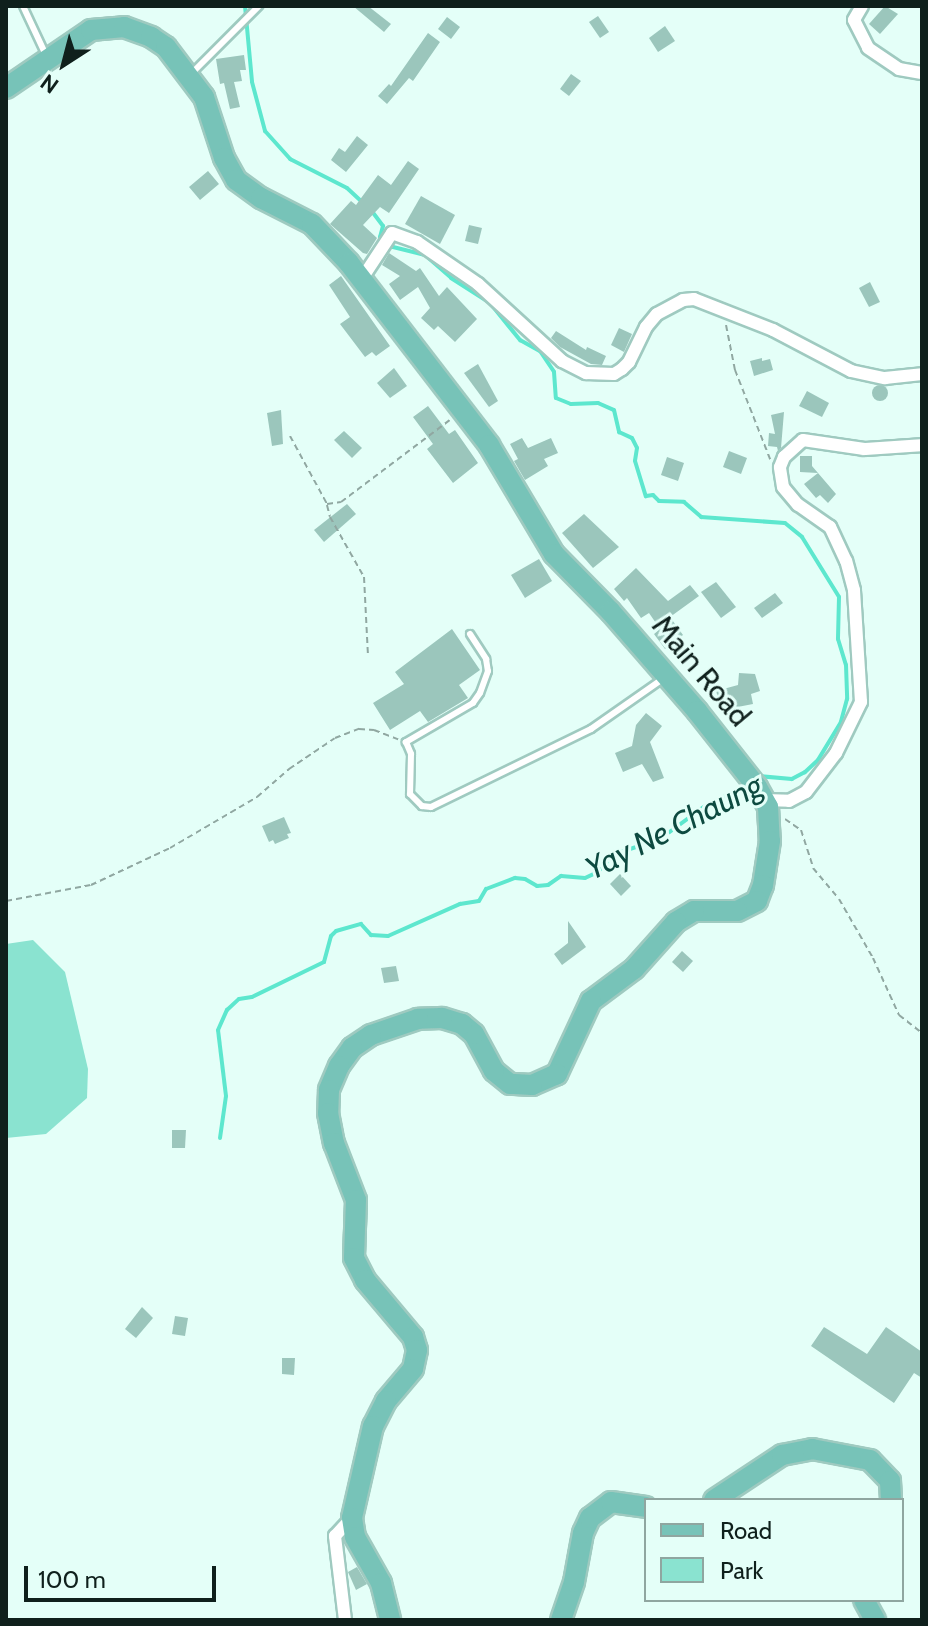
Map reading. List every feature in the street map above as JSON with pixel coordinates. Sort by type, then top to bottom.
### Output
[{"type":"main road","name":"Main Road","points":[[6,88],[91,30],[124,27],[158,42],[190,75],[204,97],[224,158],[236,180],[261,198],[312,224],[361,280],[463,409],[554,554],[667,676],[767,803]]},
{"type":"main road","points":[[390,1620],[381,1583],[355,1537],[352,1518],[373,1426],[386,1401],[413,1369],[417,1350],[413,1337],[365,1280],[354,1258],[356,1200],[334,1143],[328,1113],[329,1090],[342,1060],[371,1035],[418,1019],[442,1018],[462,1024],[474,1034],[494,1071],[510,1084],[532,1085],[557,1074],[591,1001],[634,969],[676,922],[694,911],[737,911],[757,901],[763,885],[770,841],[767,803]]},
{"type":"main road","points":[[717,1498],[782,1455],[812,1449],[870,1460],[890,1481],[891,1498]]},
{"type":"main road","points":[[561,1620],[574,1582],[583,1533],[590,1518],[611,1502],[644,1507]]},
{"type":"main road","points":[[865,1602],[875,1620]]},
{"type":"street","points":[[862,6],[854,20],[860,38],[868,48],[899,69],[922,73]]},
{"type":"street","points":[[361,280],[392,233],[436,252],[478,284],[562,361],[586,373],[614,374],[622,369],[657,314],[683,300],[694,299],[773,330],[851,371],[885,378],[922,374]]},
{"type":"street","points":[[767,803],[789,801],[806,792],[836,753],[861,702],[854,590],[846,561],[830,527],[790,498],[780,478],[784,457],[803,440],[864,449],[922,445]]},
{"type":"street","points":[[345,1620],[335,1536],[352,1518]]},
{"type":"lane","points":[[23,6],[23,13],[48,58]]},
{"type":"lane","points":[[190,75],[259,6]]},
{"type":"lane","points":[[470,634],[486,659],[488,671],[480,693],[473,703],[406,742],[411,754],[410,794],[422,806],[431,807],[591,729],[667,676]]},
{"type":"path","points":[[725,312],[728,345],[735,370],[780,478]]},
{"type":"path","points":[[327,504],[341,502],[463,409]]},
{"type":"path","points":[[290,436],[364,577],[368,655]]},
{"type":"path","points":[[6,901],[91,885],[170,848],[257,797],[289,769],[335,738],[359,729],[374,730],[406,742]]},
{"type":"path","points":[[767,803],[801,830],[813,868],[839,899],[873,958],[899,1015],[922,1033]]},
{"type":"green space","points":[[33,940],[65,972],[88,1069],[87,1098],[46,1134],[6,1138],[6,944]]},
{"type":"building","points":[[353,6],[368,6],[391,24],[384,32]]},
{"type":"building","points":[[885,6],[898,14],[880,34],[869,24]]},
{"type":"building","points":[[598,16],[609,32],[600,38],[589,22]]},
{"type":"building","points":[[447,17],[460,27],[451,39],[438,29]]},
{"type":"building","points":[[665,26],[675,41],[658,52],[649,38]]},
{"type":"building","points":[[428,33],[440,42],[413,81],[409,78],[387,104],[378,96],[389,84],[391,86]]},
{"type":"building","points":[[244,55],[246,70],[240,70],[242,81],[234,82],[240,107],[230,109],[224,83],[220,84],[216,59]]},
{"type":"building","points":[[571,74],[581,81],[569,96],[560,89]]},
{"type":"building","points":[[357,136],[368,145],[346,172],[331,160],[339,148],[345,152]]},
{"type":"building","points":[[408,161],[419,169],[389,213],[380,207],[363,225],[377,238],[367,254],[363,253],[330,224],[351,201],[356,205],[378,175],[391,185]]},
{"type":"building","points":[[208,171],[219,184],[200,200],[189,187]]},
{"type":"building","points":[[421,196],[455,215],[440,244],[405,224]]},
{"type":"building","points":[[469,225],[482,228],[478,244],[465,241]]},
{"type":"building","points":[[389,253],[416,271],[420,268],[439,296],[447,287],[477,319],[455,342],[438,326],[434,330],[421,318],[430,308],[418,287],[400,300],[389,284],[400,276],[382,265]]},
{"type":"building","points":[[341,276],[390,346],[376,356],[372,352],[365,357],[340,324],[350,317],[329,285]]},
{"type":"building","points":[[870,282],[880,302],[869,307],[859,288]]},
{"type":"building","points":[[619,328],[632,334],[624,352],[611,345]]},
{"type":"building","points":[[556,331],[586,350],[587,347],[606,356],[602,365],[591,364],[560,347],[551,338]]},
{"type":"building","points":[[762,358],[762,361],[770,359],[773,370],[754,376],[750,361]]},
{"type":"building","points":[[478,364],[498,401],[489,407],[464,373]]},
{"type":"building","points":[[394,368],[407,386],[390,398],[377,383]]},
{"type":"building","points":[[877,385],[883,385],[888,393],[886,399],[877,401],[872,396],[872,390]]},
{"type":"building","points":[[807,391],[829,403],[822,417],[799,406]]},
{"type":"building","points":[[428,406],[449,434],[455,430],[478,463],[453,483],[427,449],[433,444],[413,417]]},
{"type":"building","points":[[281,410],[283,444],[272,446],[267,413]]},
{"type":"building","points":[[784,412],[781,448],[778,451],[777,447],[768,446],[769,433],[775,434],[771,415]]},
{"type":"building","points":[[344,431],[362,448],[352,458],[334,440]]},
{"type":"building","points":[[522,438],[528,448],[551,438],[558,453],[544,459],[548,466],[525,480],[514,461],[518,459],[510,444]]},
{"type":"building","points":[[729,451],[747,458],[741,474],[723,467]]},
{"type":"building","points":[[800,456],[812,456],[812,466],[818,473],[800,472]]},
{"type":"building","points":[[667,457],[684,463],[678,481],[661,475]]},
{"type":"building","points":[[818,473],[836,494],[828,503],[820,495],[816,498],[804,484]]},
{"type":"building","points":[[347,504],[356,514],[324,542],[314,530]]},
{"type":"building","points":[[584,514],[619,547],[593,568],[562,533]]},
{"type":"building","points":[[539,559],[552,581],[525,598],[511,575]]},
{"type":"building","points":[[636,568],[668,601],[690,585],[699,596],[670,617],[683,635],[665,649],[654,634],[660,629],[649,613],[641,618],[627,598],[624,601],[614,589]]},
{"type":"building","points":[[716,582],[736,607],[721,618],[701,592]]},
{"type":"building","points":[[775,593],[783,603],[762,618],[754,608]]},
{"type":"building","points":[[452,629],[480,670],[459,685],[468,698],[428,722],[420,711],[390,730],[373,703],[404,684],[395,672]]},
{"type":"building","points":[[739,673],[755,674],[760,691],[751,694],[753,704],[722,710],[716,691],[738,685]]},
{"type":"building","points":[[646,713],[662,726],[650,742],[664,778],[653,782],[642,764],[623,772],[615,753],[632,746],[636,725]]},
{"type":"building","points":[[284,817],[291,833],[287,834],[289,838],[275,844],[273,840],[269,842],[262,826]]},
{"type":"building","points":[[620,874],[631,886],[621,896],[610,884]]},
{"type":"building","points":[[568,921],[586,947],[562,965],[554,954],[568,943]]},
{"type":"building","points":[[682,951],[693,961],[683,972],[672,962]]},
{"type":"building","points":[[396,966],[399,981],[384,983],[381,968]]},
{"type":"building","points":[[172,1130],[186,1130],[185,1148],[172,1148]]},
{"type":"building","points":[[142,1307],[153,1318],[136,1338],[125,1329]]},
{"type":"building","points":[[175,1316],[188,1318],[185,1336],[172,1334]]},
{"type":"building","points":[[824,1327],[867,1354],[886,1327],[922,1352],[922,1378],[914,1373],[894,1403],[811,1346]]},
{"type":"building","points":[[282,1358],[295,1358],[294,1375],[282,1374]]},
{"type":"building","points":[[357,1567],[367,1584],[356,1590],[348,1572]]},
{"type":"waterway","name":"Yay Ne Chaung","points":[[245,6],[252,82],[265,131],[290,159],[347,188],[362,202]]},
{"type":"waterway","name":"Yay Ne Chaung","points":[[371,210],[383,226],[380,237],[393,247],[425,255],[451,278],[490,303],[520,340],[540,351],[554,372],[556,398],[571,404],[598,403],[614,410],[619,432],[632,438],[637,448],[635,461],[646,496],[653,495],[659,501],[684,502],[701,517],[785,523],[802,537],[839,597],[838,639],[846,665],[847,699],[841,722],[818,760],[805,772],[792,779],[758,776]]},
{"type":"waterway","name":"Yay Ne Chaung","points":[[220,1138],[226,1096],[218,1030],[227,1010],[239,999],[252,997],[324,962],[331,936],[336,931],[361,924],[371,935],[388,936],[460,904],[479,901],[486,889],[515,878],[525,879],[537,886],[548,885],[561,876],[585,878],[598,872],[615,854],[660,839],[705,806],[748,784]]}]
